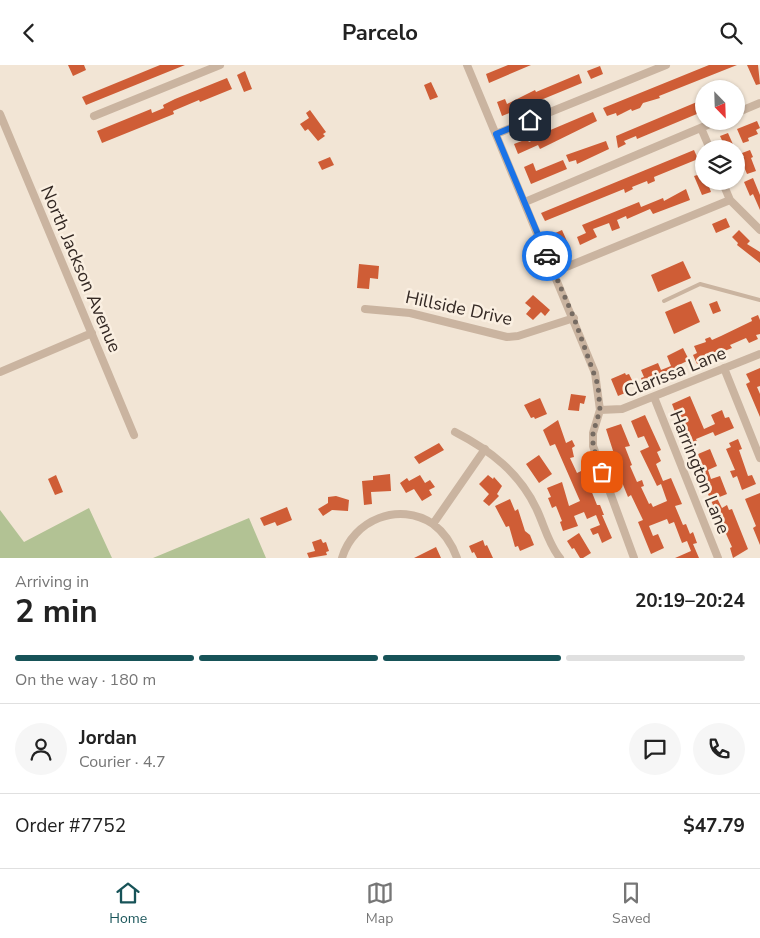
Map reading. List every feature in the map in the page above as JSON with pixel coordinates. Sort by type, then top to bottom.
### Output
[{"type":"street","points":[[94,116],[220,65]]},
{"type":"street","points":[[467,65],[574,318],[595,373],[600,410],[593,433],[595,455],[634,558]]},
{"type":"street","points":[[496,134],[666,65]]},
{"type":"street","points":[[745,109],[760,103]]},
{"type":"street","name":"North Jackson Avenue","points":[[0,114],[134,435]]},
{"type":"street","points":[[525,202],[696,130]]},
{"type":"street","points":[[726,190],[730,200],[760,230]]},
{"type":"street","points":[[554,272],[730,200]]},
{"type":"street","name":"Hillside Drive","points":[[365,309],[410,313],[507,337],[534,331],[574,318]]},
{"type":"street","points":[[0,372],[92,333]]},
{"type":"street","name":"Clarissa Lane","points":[[600,410],[622,409],[760,354]]},
{"type":"street","points":[[724,368],[760,458]]},
{"type":"street","name":"Harrington Lane","points":[[654,397],[718,558]]},
{"type":"street","points":[[455,432],[486,449],[520,481],[536,507],[560,558]]},
{"type":"street","points":[[433,524],[486,449]]},
{"type":"street","points":[[342,558],[348,543],[360,529],[381,517],[403,514],[420,518],[433,524],[448,538],[457,558]]},
{"type":"lane","points":[[664,301],[700,285],[760,299]]},
{"type":"green space","points":[[89,508],[112,558],[0,558],[0,510],[24,542]]},
{"type":"green space","points":[[249,518],[266,558],[153,558]]},
{"type":"building","points":[[68,65],[84,65],[86,70],[73,76]]},
{"type":"building","points":[[160,65],[185,65],[86,105],[82,97]]},
{"type":"building","points":[[508,65],[531,65],[489,83],[486,74]]},
{"type":"building","points":[[709,65],[737,65],[695,80],[695,82],[659,96],[660,98],[643,103],[640,108],[632,111],[631,109],[617,116],[616,113],[607,116],[603,108]]},
{"type":"building","points":[[747,65],[758,65],[760,84],[756,85]]},
{"type":"building","points":[[600,66],[603,74],[591,79],[587,71]]},
{"type":"building","points":[[245,71],[252,89],[244,92],[237,75]]},
{"type":"building","points":[[579,74],[582,83],[502,116],[497,102],[505,99],[507,104],[535,90],[536,92]]},
{"type":"building","points":[[227,78],[232,89],[200,102],[199,100],[173,111],[174,114],[102,143],[97,131],[151,109],[152,113],[164,108],[163,105],[175,99]]},
{"type":"building","points":[[431,82],[438,97],[430,100],[424,85]]},
{"type":"building","points":[[695,103],[695,115],[637,139],[636,136],[624,141],[626,144],[618,148],[616,136]]},
{"type":"building","points":[[310,110],[326,132],[323,134],[325,136],[318,141],[308,129],[305,131],[300,124],[309,118],[306,113]]},
{"type":"building","points":[[593,112],[597,121],[540,149],[538,145],[518,154],[514,144],[527,139],[529,142],[543,136],[541,134]]},
{"type":"building","points":[[757,121],[760,128],[756,130],[758,134],[748,138],[749,141],[745,142],[745,140],[742,140],[737,130],[745,130],[745,126]]},
{"type":"building","points":[[728,133],[731,140],[722,140],[720,136]]},
{"type":"building","points":[[606,141],[609,149],[577,164],[576,160],[569,162],[566,155]]},
{"type":"building","points":[[694,150],[695,152],[695,160],[654,177],[655,181],[648,184],[647,181],[632,187],[633,189],[625,193],[624,189],[545,221],[541,213]]},
{"type":"building","points":[[750,150],[756,171],[747,174],[745,169],[745,152]]},
{"type":"building","points":[[330,157],[334,165],[322,170],[318,162]]},
{"type":"building","points":[[563,160],[567,169],[531,184],[524,167],[533,163],[536,171]]},
{"type":"building","points":[[753,178],[760,195],[760,210],[753,194],[750,196],[745,182]]},
{"type":"building","points":[[686,189],[690,200],[653,214],[650,209],[627,219],[626,216],[617,220],[620,228],[612,231],[609,223],[593,229],[597,237],[580,245],[577,237],[586,233],[582,225],[639,202],[641,207],[663,198],[664,201]]},
{"type":"building","points":[[700,190],[710,190],[711,192],[702,195]]},
{"type":"building","points":[[726,218],[730,227],[716,233],[712,224]]},
{"type":"building","points":[[562,230],[570,248],[560,252],[553,234]]},
{"type":"building","points":[[739,230],[750,241],[747,244],[760,252],[760,263],[737,245],[738,243],[732,237]]},
{"type":"building","points":[[683,261],[691,278],[658,292],[651,275]]},
{"type":"building","points":[[359,264],[379,266],[378,279],[370,278],[369,289],[357,288]]},
{"type":"building","points":[[533,295],[550,310],[545,316],[541,312],[533,320],[526,314],[531,308],[525,303]]},
{"type":"building","points":[[691,301],[700,322],[674,334],[665,312]]},
{"type":"building","points":[[717,301],[721,311],[713,314],[709,304]]},
{"type":"building","points":[[758,315],[760,334],[756,335],[758,339],[749,343],[746,338],[730,345],[732,348],[705,356],[707,360],[697,364],[693,355],[697,353],[694,346],[706,342],[705,339],[710,337],[712,340],[752,321],[751,318]]},
{"type":"building","points":[[683,348],[689,360],[679,365],[681,371],[654,380],[655,382],[644,386],[641,378],[644,377],[641,370],[658,363],[661,370],[671,366],[667,356]]},
{"type":"building","points":[[760,368],[760,386],[757,387],[760,394],[760,417],[746,384],[750,382],[746,374]]},
{"type":"building","points":[[625,373],[626,375],[629,374],[634,384],[623,389],[625,393],[618,396],[611,379]]},
{"type":"building","points":[[571,394],[586,396],[584,404],[580,403],[579,411],[568,410]]},
{"type":"building","points":[[690,396],[704,429],[715,424],[711,415],[722,410],[725,418],[729,417],[734,428],[715,436],[713,432],[696,439],[697,442],[688,446],[684,436],[689,434],[683,420],[679,422],[672,404]]},
{"type":"building","points":[[540,398],[547,414],[535,419],[534,417],[531,418],[524,405]]},
{"type":"building","points":[[645,415],[661,450],[657,452],[661,461],[656,464],[663,481],[671,478],[682,504],[675,506],[683,525],[686,524],[690,534],[693,532],[697,543],[693,544],[699,558],[675,558],[691,551],[687,541],[682,543],[674,522],[669,524],[667,519],[649,526],[653,536],[658,534],[664,548],[651,554],[638,522],[643,520],[631,495],[628,497],[612,458],[615,457],[606,429],[621,424],[630,446],[625,447],[632,465],[630,466],[637,482],[642,480],[644,486],[641,487],[649,504],[651,503],[653,507],[667,501],[661,484],[657,486],[640,451],[649,447],[644,436],[638,438],[631,421]]},
{"type":"building","points":[[558,420],[566,443],[572,440],[575,446],[572,448],[574,457],[570,458],[577,473],[583,470],[593,490],[591,490],[597,505],[600,505],[604,515],[602,515],[612,538],[602,543],[598,533],[593,535],[590,529],[600,525],[596,515],[587,519],[584,512],[574,516],[578,526],[563,531],[560,522],[562,521],[556,506],[552,508],[548,498],[551,497],[547,488],[562,482],[569,506],[580,501],[555,444],[550,446],[543,430]]},
{"type":"building","points":[[738,439],[742,449],[739,450],[748,476],[752,475],[756,484],[742,490],[737,476],[733,478],[730,471],[735,470],[726,449],[731,447],[729,443]]},
{"type":"building","points":[[439,443],[444,450],[419,464],[414,457]]},
{"type":"building","points":[[710,449],[717,466],[708,470],[711,479],[720,476],[727,494],[717,498],[722,508],[727,505],[729,510],[732,509],[748,549],[733,558],[730,548],[732,547],[708,494],[711,492],[704,475],[701,477],[697,467],[702,465],[698,454]]},
{"type":"building","points":[[539,455],[552,474],[539,483],[526,464]]},
{"type":"building","points":[[390,474],[391,491],[371,492],[372,504],[364,505],[362,481],[373,480],[373,476]]},
{"type":"building","points":[[56,475],[63,492],[55,495],[48,479]]},
{"type":"building","points":[[420,475],[425,483],[430,480],[435,487],[429,490],[432,495],[422,501],[414,489],[406,493],[400,483],[407,478],[409,481]]},
{"type":"building","points":[[488,475],[493,479],[494,477],[502,486],[497,494],[499,496],[489,506],[483,501],[489,494],[479,484]]},
{"type":"building","points":[[760,493],[760,545],[753,528],[756,526],[745,499]]},
{"type":"building","points":[[336,496],[349,500],[348,511],[332,510],[323,516],[318,509],[328,503],[328,497]]},
{"type":"building","points":[[510,499],[515,511],[518,509],[525,531],[530,535],[534,545],[520,551],[518,546],[515,547],[509,526],[506,527],[495,506]]},
{"type":"building","points":[[287,507],[292,520],[277,526],[275,522],[264,526],[260,518]]},
{"type":"building","points":[[579,533],[591,553],[583,558],[580,558],[567,541]]},
{"type":"building","points":[[321,539],[323,543],[326,542],[329,551],[326,552],[327,555],[309,558],[307,553],[315,551],[312,542]]},
{"type":"building","points":[[483,540],[493,558],[477,558],[474,552],[472,553],[469,546]]},
{"type":"building","points":[[436,547],[441,558],[414,558]]},
{"type":"way so far","points":[[547,256],[595,373],[600,410],[593,433],[593,446],[602,472]]},
{"type":"route","points":[[530,120],[496,134],[547,256]]}]
